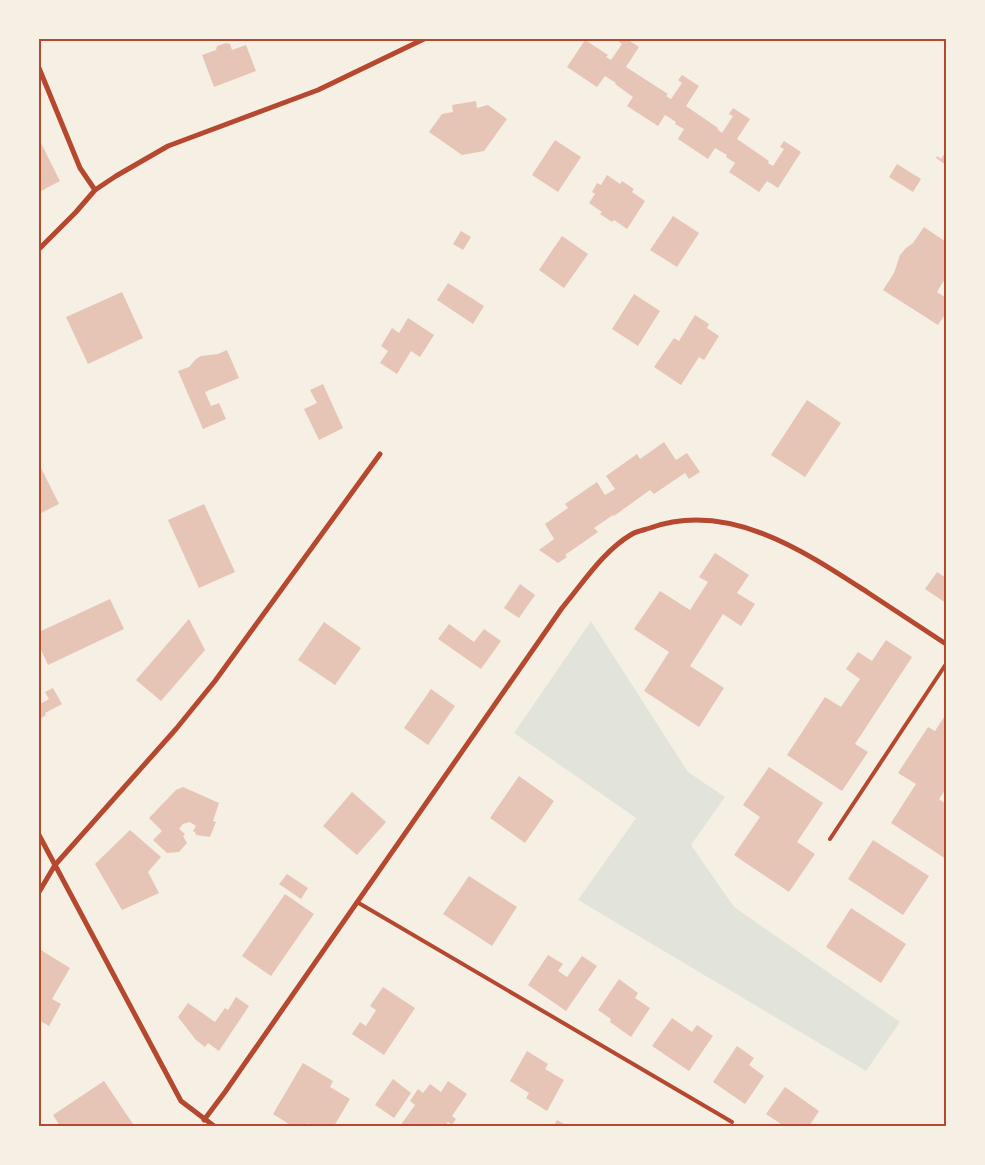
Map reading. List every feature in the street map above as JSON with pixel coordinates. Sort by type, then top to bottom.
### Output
[{"type":"street","points":[[39,249],[95,190],[168,146],[318,90],[424,39]]},
{"type":"street","points":[[39,68],[80,168],[95,190]]},
{"type":"street","points":[[39,892],[55,865],[170,736],[215,681],[380,454]]},
{"type":"street","points":[[204,1120],[562,608],[594,568],[618,544],[634,533],[661,524],[686,519],[722,522],[751,529],[789,545],[831,569],[946,644]]},
{"type":"street","points":[[39,835],[181,1101],[214,1126]]},
{"type":"lane","points":[[830,839],[946,664]]},
{"type":"lane","points":[[357,902],[732,1122]]},
{"type":"shaded area","points":[[591,621],[688,772],[725,797],[691,845],[734,907],[900,1022],[866,1071],[578,900],[636,818],[514,733]]},
{"type":"building","points":[[620,39],[627,39],[639,47],[626,67],[668,94],[666,96],[671,99],[682,83],[678,80],[682,75],[699,86],[686,106],[718,128],[722,133],[733,116],[729,114],[733,108],[750,119],[737,139],[769,161],[768,163],[773,166],[784,149],[780,147],[784,141],[801,152],[778,188],[767,181],[759,192],[729,172],[735,163],[726,157],[727,155],[715,148],[708,159],[678,139],[684,129],[675,124],[676,122],[665,115],[658,126],[627,106],[633,97],[616,83],[605,76],[597,87],[567,67],[585,40],[608,55],[606,57],[611,60],[622,44],[618,41]]},
{"type":"building","points":[[226,43],[230,44],[232,50],[246,45],[256,71],[214,87],[202,55],[216,50],[217,46]]},
{"type":"building","points":[[476,101],[477,108],[488,105],[507,119],[484,151],[462,155],[429,132],[442,114],[453,112],[452,105]]},
{"type":"building","points":[[555,140],[581,157],[558,192],[532,175]]},
{"type":"building","points":[[41,143],[60,181],[39,192],[39,144]]},
{"type":"building","points":[[946,151],[946,165],[936,158],[937,156],[941,159]]},
{"type":"building","points":[[897,164],[921,179],[913,192],[889,177]]},
{"type":"building","points":[[607,175],[620,184],[622,181],[634,189],[632,192],[645,201],[627,229],[614,220],[612,222],[600,214],[602,212],[589,203],[595,194],[592,192],[597,183],[601,185]]},
{"type":"building","points":[[673,216],[699,233],[677,267],[650,250]]},
{"type":"building","points":[[924,227],[946,242],[946,277],[937,292],[946,298],[946,313],[938,325],[883,290],[894,273],[900,255],[913,243]]},
{"type":"building","points":[[461,231],[471,237],[463,250],[453,244]]},
{"type":"building","points":[[562,236],[588,254],[564,288],[539,270]]},
{"type":"building","points":[[448,283],[484,306],[473,324],[437,300]]},
{"type":"building","points":[[122,292],[143,338],[88,364],[66,317]]},
{"type":"building","points":[[634,294],[660,311],[638,346],[612,329]]},
{"type":"building","points":[[695,315],[709,324],[707,328],[719,336],[704,360],[699,357],[681,385],[654,367],[674,338],[679,341]]},
{"type":"building","points":[[408,318],[434,335],[420,357],[411,351],[397,374],[380,363],[388,351],[381,346],[392,328],[399,333]]},
{"type":"building","points":[[227,350],[239,378],[205,392],[211,406],[219,403],[226,419],[203,429],[178,371],[189,367],[201,356],[218,354]]},
{"type":"building","points":[[323,384],[343,428],[319,440],[304,409],[317,403],[310,390]]},
{"type":"building","points":[[807,400],[841,423],[805,477],[771,455]]},
{"type":"building","points":[[664,442],[676,460],[687,453],[700,472],[689,479],[685,473],[654,494],[650,490],[594,528],[598,532],[565,555],[567,557],[558,563],[539,550],[554,539],[545,524],[568,508],[565,504],[597,482],[605,495],[615,489],[606,476],[637,454],[640,459]]},
{"type":"building","points":[[39,467],[59,504],[39,514]]},
{"type":"building","points":[[204,504],[235,572],[199,588],[168,520]]},
{"type":"building","points":[[715,553],[749,575],[737,593],[755,604],[741,626],[723,614],[690,666],[724,688],[699,727],[644,691],[669,652],[634,629],[660,591],[690,610],[708,582],[699,577]]},
{"type":"building","points":[[937,572],[946,578],[946,603],[925,589]]},
{"type":"building","points":[[520,584],[535,595],[519,618],[504,608]]},
{"type":"building","points":[[110,599],[124,629],[48,665],[39,645],[39,632]]},
{"type":"building","points":[[189,619],[205,650],[161,701],[136,680]]},
{"type":"building","points":[[324,622],[361,648],[335,685],[298,660]]},
{"type":"building","points":[[449,624],[474,642],[484,629],[501,641],[481,669],[438,639]]},
{"type":"building","points":[[886,640],[912,657],[855,744],[868,752],[842,791],[787,755],[825,697],[841,707],[860,679],[846,669],[858,652],[872,661]]},
{"type":"building","points":[[53,688],[62,704],[45,713],[46,715],[39,719],[39,701],[40,704],[49,699],[45,692]]},
{"type":"building","points":[[431,689],[455,706],[428,745],[404,728]]},
{"type":"building","points":[[946,714],[946,789],[939,799],[946,804],[946,859],[891,823],[916,784],[898,773],[928,727],[935,731]]},
{"type":"building","points":[[769,767],[823,803],[797,842],[815,854],[789,892],[734,855],[760,817],[743,805]]},
{"type":"building","points":[[519,776],[554,801],[525,843],[490,818]]},
{"type":"building","points":[[183,787],[219,803],[213,821],[216,822],[210,837],[196,835],[193,831],[196,826],[190,822],[183,824],[179,829],[185,834],[183,836],[187,843],[179,852],[167,853],[153,840],[162,831],[149,818],[176,790]]},
{"type":"building","points":[[352,792],[386,822],[357,855],[323,826]]},
{"type":"building","points":[[130,830],[161,857],[148,872],[159,893],[122,910],[95,864]]},
{"type":"building","points":[[873,840],[929,876],[903,915],[848,879]]},
{"type":"building","points":[[287,874],[308,888],[301,899],[279,884]]},
{"type":"building","points":[[469,876],[517,907],[492,946],[443,914]]},
{"type":"building","points":[[285,894],[314,914],[271,976],[242,956]]},
{"type":"building","points":[[851,908],[906,944],[881,983],[826,947]]},
{"type":"building","points":[[39,949],[70,968],[52,999],[61,1004],[49,1026],[39,1020]]},
{"type":"building","points":[[548,955],[563,964],[558,971],[567,977],[582,956],[597,966],[566,1011],[528,985]]},
{"type":"building","points":[[619,979],[638,993],[635,998],[650,1008],[631,1037],[610,1022],[611,1019],[598,1010]]},
{"type":"building","points":[[383,987],[415,1008],[384,1055],[352,1034],[360,1022],[366,1026],[376,1010],[370,1006]]},
{"type":"building","points":[[236,997],[249,1006],[219,1051],[208,1043],[205,1047],[196,1040],[178,1017],[188,1003],[215,1022],[225,1008],[228,1010]]},
{"type":"building","points":[[672,1018],[692,1032],[697,1025],[713,1036],[689,1071],[652,1046]]},
{"type":"building","points":[[737,1046],[754,1058],[749,1065],[764,1076],[745,1104],[713,1082]]},
{"type":"building","points":[[527,1051],[548,1064],[545,1069],[564,1080],[547,1111],[526,1098],[529,1093],[510,1081]]},
{"type":"building","points":[[303,1063],[333,1081],[330,1087],[350,1099],[334,1126],[313,1126],[308,1123],[306,1126],[292,1126],[273,1114]]},
{"type":"building","points":[[393,1079],[411,1093],[394,1118],[375,1105]]},
{"type":"building","points":[[104,1081],[133,1124],[130,1126],[60,1126],[53,1115]]},
{"type":"building","points":[[448,1081],[467,1094],[452,1116],[456,1119],[452,1125],[448,1122],[445,1126],[400,1126],[415,1105],[410,1101],[418,1089],[423,1093],[430,1084],[441,1092]]},
{"type":"building","points":[[785,1087],[819,1111],[809,1126],[784,1126],[766,1114]]},
{"type":"building","points":[[557,1120],[568,1126],[554,1126]]}]
